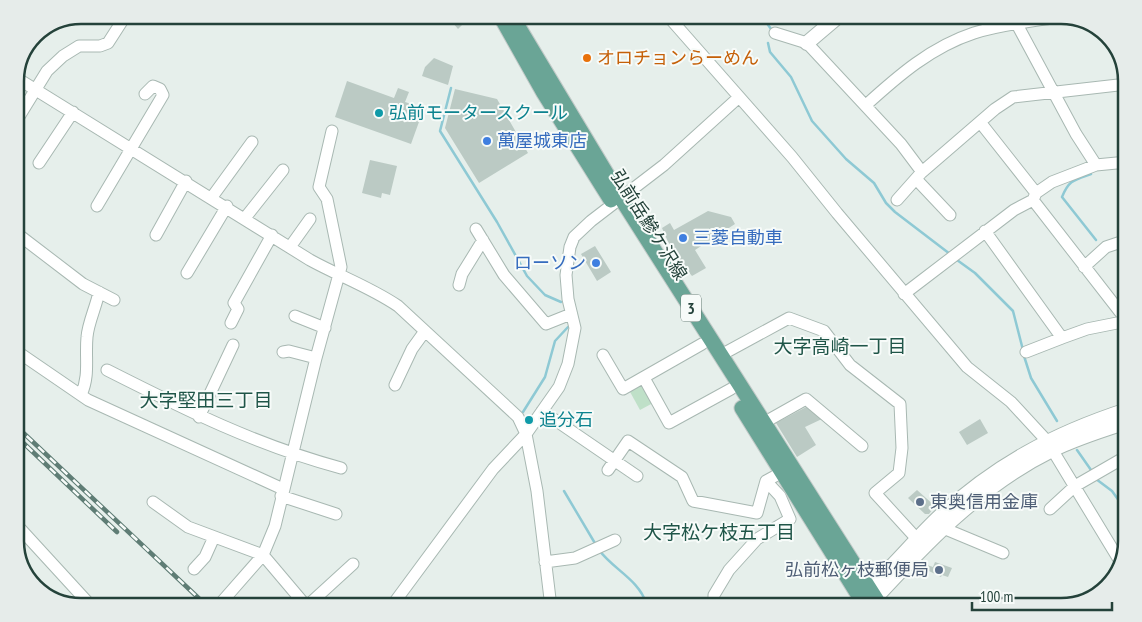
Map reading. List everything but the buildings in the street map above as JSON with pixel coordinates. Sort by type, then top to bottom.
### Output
[{"type":"main road","name":"弘前岳鰺ケ沢線","points":[[505,24],[544,93],[618,201],[702,344],[731,389],[759,426],[868,598]]},
{"type":"main road","name":"3","points":[[516,24],[618,201],[721,355],[759,426]]},
{"type":"street","points":[[24,108],[47,71],[63,56],[79,46],[100,46],[108,42],[120,24]]},
{"type":"street","points":[[675,24],[792,157],[904,294],[967,367],[1011,402],[1049,445],[1116,555]]},
{"type":"street","points":[[807,43],[829,24]]},
{"type":"street","points":[[866,105],[896,78],[945,45],[1002,24]]},
{"type":"street","points":[[1017,24],[1054,93],[1096,165]]},
{"type":"street","points":[[775,32],[807,43],[901,144],[919,175],[950,215]]},
{"type":"street","points":[[24,83],[339,276],[380,293],[398,306],[518,417],[526,434],[537,491],[549,598]]},
{"type":"street","points":[[897,200],[919,175],[980,122],[1013,97],[1118,85]]},
{"type":"street","points":[[97,206],[163,95],[160,89],[154,86],[145,94]]},
{"type":"street","points":[[398,598],[493,469],[526,434],[559,387],[568,364],[575,328],[571,314],[566,275],[570,247],[574,237],[664,165],[738,98]]},
{"type":"street","points":[[39,164],[73,112]]},
{"type":"street","points":[[980,122],[1084,267],[1118,310]]},
{"type":"street","points":[[225,598],[263,555],[275,526],[316,358],[339,276],[341,267],[328,198],[319,188],[332,131]]},
{"type":"street","points":[[212,197],[252,142]]},
{"type":"street","points":[[904,294],[1052,182],[1096,165],[1118,163]]},
{"type":"street","points":[[245,218],[283,170]]},
{"type":"street","points":[[156,235],[186,181]]},
{"type":"street","points":[[187,273],[227,206]]},
{"type":"street","points":[[290,247],[310,219]]},
{"type":"street","points":[[476,229],[504,275],[546,324],[571,314]]},
{"type":"street","points":[[985,231],[1062,338]]},
{"type":"street","points":[[231,323],[238,309],[234,303],[272,235]]},
{"type":"street","points":[[24,239],[83,284],[114,300]]},
{"type":"street","points":[[459,285],[466,266],[483,240]]},
{"type":"street","points":[[1084,267],[1106,248],[1118,243]]},
{"type":"street","points":[[81,395],[86,386],[88,369],[87,337],[100,292]]},
{"type":"street","points":[[295,316],[325,328]]},
{"type":"street","points":[[721,355],[789,318],[824,331],[850,365],[900,404],[902,448],[899,473],[876,493],[917,539]]},
{"type":"street","points":[[1026,352],[1087,329],[1118,323]]},
{"type":"street","points":[[395,385],[412,349],[425,331]]},
{"type":"street","points":[[603,355],[624,389],[702,344]]},
{"type":"street","points":[[200,417],[233,345]]},
{"type":"street","points":[[283,352],[288,351],[316,358]]},
{"type":"street","points":[[24,356],[81,395],[282,493],[336,514]]},
{"type":"street","points":[[108,370],[200,417],[292,454],[341,468]]},
{"type":"street","points":[[644,378],[669,423],[731,389]]},
{"type":"street","points":[[759,426],[806,399],[862,446]]},
{"type":"street","points":[[542,411],[611,466],[637,476]]},
{"type":"street","points":[[872,598],[917,539],[988,476],[1090,422],[1118,413]]},
{"type":"street","points":[[873,598],[944,528],[997,484],[1049,445],[1118,425]]},
{"type":"street","points":[[611,466],[628,442],[682,477],[694,501],[757,513],[766,481],[786,470]]},
{"type":"street","points":[[1050,509],[1075,486],[1118,461]]},
{"type":"street","points":[[714,598],[729,570],[757,539],[790,519],[780,496],[766,481]]},
{"type":"street","points":[[153,502],[188,527],[263,555],[299,598]]},
{"type":"street","points":[[944,528],[1003,552]]},
{"type":"street","points":[[24,533],[84,598]]},
{"type":"street","points":[[194,569],[206,557],[214,537]]},
{"type":"street","points":[[545,562],[575,558],[599,549],[615,540]]},
{"type":"street","points":[[317,598],[353,564]]},
{"type":"green space","points":[[642,383],[653,403],[640,410],[629,390]]},
{"type":"waterway","points":[[767,24],[771,29]]},
{"type":"waterway","points":[[768,43],[770,52],[791,77],[812,121],[846,159],[874,183],[886,203],[895,212],[950,254]]},
{"type":"waterway","points":[[451,88],[440,131],[497,222],[527,276],[545,295],[561,302]]},
{"type":"waterway","points":[[1091,174],[1073,181],[1067,187],[1062,197],[1096,240]]},
{"type":"waterway","points":[[957,260],[975,273],[1013,311],[1023,350]]},
{"type":"waterway","points":[[523,412],[545,377],[555,341],[568,327]]},
{"type":"waterway","points":[[1024,356],[1031,378],[1057,421]]},
{"type":"waterway","points":[[1077,450],[1091,470]]},
{"type":"waterway","points":[[1096,479],[1112,491],[1118,499]]},
{"type":"waterway","points":[[564,491],[596,545]]},
{"type":"waterway","points":[[599,550],[632,581],[644,598]]},
{"type":"railway","points":[[24,433],[198,598]]},
{"type":"railway","points":[[24,444],[117,532]]},
{"type":"place","name":"オロチョンらーめん","points":[[587,58]]},
{"type":"place","name":"弘前モータースクール","points":[[379,113]]},
{"type":"place","name":"萬屋城東店","points":[[487,141]]},
{"type":"place","name":"三菱自動車","points":[[683,238]]},
{"type":"place","name":"ローソン","points":[[596,263]]},
{"type":"place","name":"追分石","points":[[529,420]]},
{"type":"place","name":"東奥信用金庫","points":[[920,502]]},
{"type":"place","name":"弘前松ヶ枝郵便局","points":[[939,570]]},
{"type":"district","name":"大字高崎一丁目","points":[[840,346]]},
{"type":"district","name":"大字堅田三丁目","points":[[206,400]]},
{"type":"district","name":"大字松ケ枝五丁目","points":[[719,532]]}]
